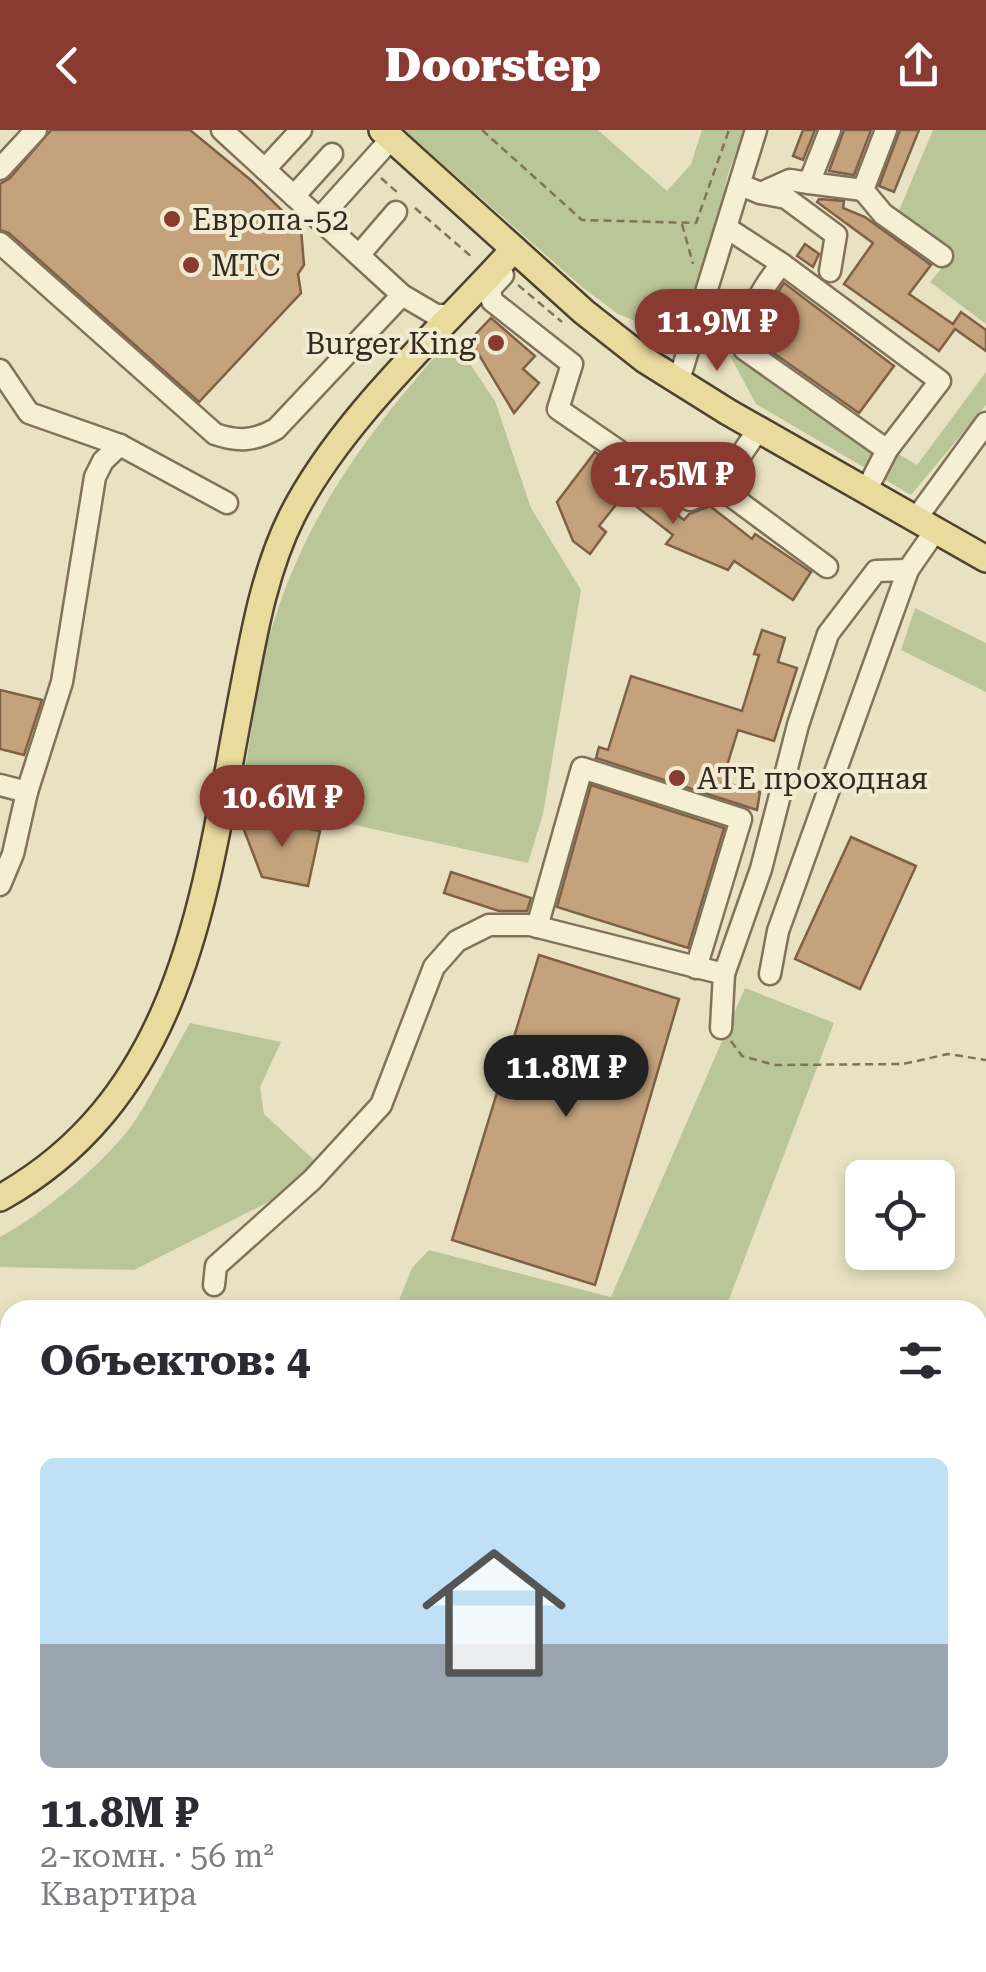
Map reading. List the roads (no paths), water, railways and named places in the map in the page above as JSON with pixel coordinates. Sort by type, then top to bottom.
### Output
[{"type":"main road","points":[[386,134],[584,312],[678,383],[986,559]]},
{"type":"main road","points":[[0,1198],[52,1162],[91,1124],[144,1056],[169,1006],[189,953],[251,647],[268,581],[292,517],[356,420],[518,252]]},
{"type":"street","points":[[222,130],[402,295],[436,314],[454,315]]},
{"type":"street","points":[[265,169],[301,130]]},
{"type":"street","points":[[678,383],[726,228],[751,189],[756,130]]},
{"type":"street","points":[[809,183],[830,130]]},
{"type":"street","points":[[863,190],[886,130]]},
{"type":"street","points":[[0,169],[24,134]]},
{"type":"street","points":[[319,219],[367,165],[386,134]]},
{"type":"street","points":[[294,196],[332,154]]},
{"type":"street","points":[[751,189],[790,180],[863,190],[882,214],[942,256]]},
{"type":"street","points":[[751,189],[786,198],[836,235],[830,271]]},
{"type":"street","points":[[358,255],[403,205]]},
{"type":"street","points":[[726,228],[782,264],[940,381],[888,450],[866,492]]},
{"type":"street","points":[[0,243],[215,434],[232,440],[260,438],[276,429],[402,295]]},
{"type":"street","points":[[518,252],[488,295],[572,364],[558,409],[690,500],[719,487],[758,430]]},
{"type":"street","points":[[782,264],[748,316],[740,340],[744,349],[888,450]]},
{"type":"street","points":[[0,370],[29,413],[120,445],[227,504]]},
{"type":"street","points":[[770,974],[778,932],[925,525],[986,422]]},
{"type":"street","points":[[0,884],[13,854],[27,792],[62,682],[95,476],[102,461],[120,445]]},
{"type":"street","points":[[719,487],[827,567]]},
{"type":"street","points":[[721,1028],[724,974],[760,870],[798,725],[828,634],[876,570],[908,570]]},
{"type":"street","points":[[537,927],[582,768],[741,819],[696,968]]},
{"type":"street","points":[[0,784],[27,792]]},
{"type":"street","points":[[214,1285],[216,1266],[312,1180],[382,1105],[434,967],[457,941],[489,926],[537,927],[724,974]]},
{"type":"place","name":"Европа-52","points":[[172,219]]},
{"type":"place","name":"МТС","points":[[191,265]]},
{"type":"place","name":"Burger King","points":[[496,343]]},
{"type":"place","name":"АТЕ проходная","points":[[677,778]]}]
